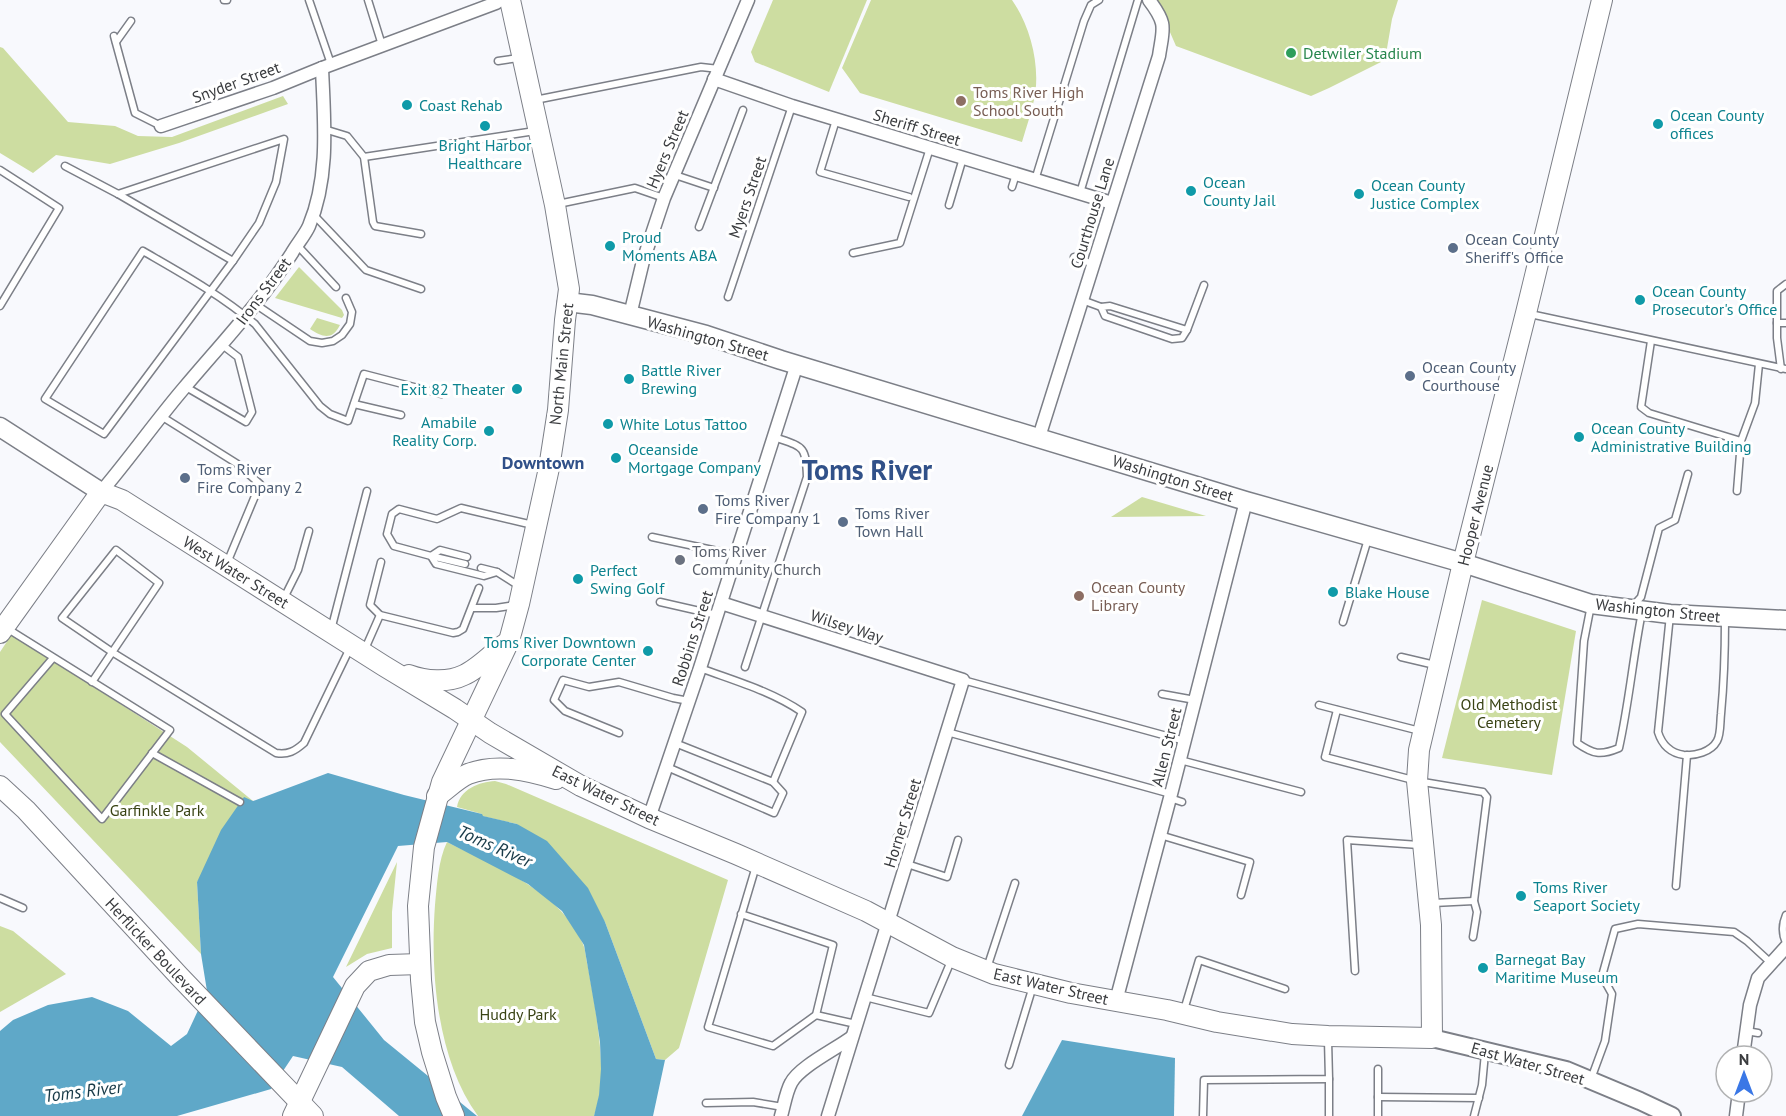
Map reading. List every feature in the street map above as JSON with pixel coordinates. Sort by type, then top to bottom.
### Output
[{"type":"main road","name":"North Main Street","points":[[454,1116],[432,1052],[425,1022],[418,906],[424,847],[437,796],[509,641],[521,596],[549,468],[558,410],[569,288],[555,205],[510,0]]},
{"type":"main road","name":"Hooper Avenue","points":[[1432,1038],[1431,925],[1417,781],[1419,750],[1602,0]]},
{"type":"main road","name":"Washington Street","points":[[567,302],[592,305],[706,335],[1246,501],[1463,563],[1591,604],[1670,615],[1786,620]]},
{"type":"main road","name":"West Water Street","points":[[0,427],[101,492],[122,500],[384,666],[455,708],[471,721]]},
{"type":"main road","name":"Irons Street","points":[[2,630],[101,492]]},
{"type":"main road","points":[[384,666],[421,680],[456,678],[465,675],[509,641]]},
{"type":"main road","name":"East Water Street","points":[[471,721],[581,786],[866,911],[952,957],[986,971],[1034,985],[1217,1022],[1292,1034],[1432,1038]]},
{"type":"main road","points":[[437,796],[466,775],[488,769],[512,769],[544,775],[581,786]]},
{"type":"main road","name":"Herflicker Boulevard","points":[[0,786],[26,810],[282,1084],[302,1112]]},
{"type":"main road","points":[[302,1112],[312,1074],[355,986],[369,971],[389,965],[420,964]]},
{"type":"street","points":[[326,66],[500,0]]},
{"type":"street","name":"Hyers Street","points":[[630,315],[643,261],[664,198],[748,0]]},
{"type":"street","name":"Courthouse Lane","points":[[1038,437],[1159,56],[1164,24],[1158,11],[1149,0]]},
{"type":"street","name":"Snyder Street","points":[[161,126],[273,88],[326,66]]},
{"type":"street","name":"Irons Street","points":[[101,492],[160,416],[255,304],[279,273],[309,226],[323,164],[326,66]]},
{"type":"street","name":"Sheriff Street","points":[[717,74],[792,106],[1112,203]]},
{"type":"street","name":"Robbins Street","points":[[650,818],[797,364]]},
{"type":"street","name":"Allen Street","points":[[1116,1001],[1160,836],[1175,798],[1180,760],[1246,501]]},
{"type":"street","name":"Wilsey Way","points":[[719,609],[762,616],[963,680]]},
{"type":"street","name":"Horner Street","points":[[828,1116],[963,680]]},
{"type":"street","points":[[1748,1044],[1752,1032],[1750,1005],[1758,978],[1786,945]]},
{"type":"street","points":[[782,1112],[791,1083],[806,1067],[835,1050],[854,1030]]},
{"type":"street","name":"East Water Street","points":[[1432,1038],[1566,1070],[1672,1116]]},
{"type":"lane","points":[[309,0],[326,66]]},
{"type":"lane","points":[[368,0],[382,45]]},
{"type":"lane","points":[[1035,180],[1084,21],[1092,5],[1099,0]]},
{"type":"lane","points":[[1079,194],[1138,0]]},
{"type":"lane","points":[[131,21],[115,39],[135,112],[161,126]]},
{"type":"lane","points":[[498,61],[523,57]]},
{"type":"lane","points":[[532,101],[700,67],[717,74]]},
{"type":"lane","name":"Myers Street","points":[[728,297],[792,106]]},
{"type":"lane","points":[[699,227],[743,110]]},
{"type":"lane","points":[[836,119],[820,172],[909,197]]},
{"type":"lane","points":[[324,129],[347,136],[364,158],[375,226],[420,234]]},
{"type":"lane","points":[[364,158],[538,131]]},
{"type":"lane","points":[[118,194],[284,139],[276,182],[259,223],[233,261],[210,290],[104,434],[45,399],[143,251],[210,290],[255,324],[320,406],[330,414],[348,421],[364,374],[441,393]]},
{"type":"lane","points":[[853,253],[900,243],[930,148]]},
{"type":"lane","points":[[949,205],[963,158]]},
{"type":"lane","points":[[65,166],[233,261]]},
{"type":"lane","points":[[0,170],[59,208],[0,306]]},
{"type":"lane","points":[[1012,187],[1016,174]]},
{"type":"lane","points":[[675,175],[714,188]]},
{"type":"lane","points":[[555,205],[635,188],[664,198]]},
{"type":"lane","points":[[312,213],[366,270],[421,289]]},
{"type":"lane","points":[[297,244],[336,287]]},
{"type":"lane","points":[[1074,257],[1093,264]]},
{"type":"lane","points":[[1526,313],[1783,369],[1777,338],[1777,291],[1786,284]]},
{"type":"lane","points":[[1101,307],[1105,316],[1172,339],[1182,338],[1188,330],[1204,285]]},
{"type":"lane","points":[[255,304],[310,341],[322,343],[333,341],[342,335],[350,324],[352,312],[346,298]]},
{"type":"lane","points":[[1082,299],[1101,307],[1110,306],[1188,330]]},
{"type":"lane","points":[[1777,323],[1786,323]]},
{"type":"lane","points":[[1652,341],[1641,407],[1648,413],[1741,441]]},
{"type":"lane","points":[[185,386],[246,422],[252,412],[238,357],[221,344]]},
{"type":"lane","points":[[1737,490],[1741,441],[1755,403],[1759,364]]},
{"type":"lane","points":[[354,404],[401,416]]},
{"type":"lane","points":[[160,416],[236,463],[260,484],[226,566]]},
{"type":"lane","points":[[746,667],[807,477],[806,456],[799,445],[774,437]]},
{"type":"lane","points":[[1591,604],[1584,641],[1577,743],[1590,752],[1609,752],[1619,748],[1626,719],[1634,657],[1636,610],[1659,528],[1675,520],[1688,474]]},
{"type":"lane","points":[[331,632],[366,491]]},
{"type":"lane","points":[[497,572],[484,576],[455,569],[436,564],[432,556],[394,546],[387,534],[392,514],[399,509],[437,519],[461,508],[536,526]]},
{"type":"lane","points":[[282,602],[298,570],[309,531]]},
{"type":"lane","points":[[1343,622],[1368,536]]},
{"type":"lane","points":[[652,537],[736,556]]},
{"type":"lane","points":[[92,682],[112,652],[159,583],[116,550],[62,618],[112,652],[276,753],[285,754],[296,750],[304,743],[357,649],[380,615]]},
{"type":"lane","points":[[432,556],[440,550],[466,560]]},
{"type":"lane","points":[[381,562],[370,605],[380,615],[453,633],[463,629],[479,588]]},
{"type":"lane","points":[[472,608],[496,608],[521,596],[487,562]]},
{"type":"lane","points":[[481,568],[497,572]]},
{"type":"lane","points":[[660,602],[719,609]]},
{"type":"lane","points":[[1670,615],[1658,732],[1660,740],[1666,747],[1687,755],[1701,753],[1712,747],[1719,736],[1726,665],[1725,617]]},
{"type":"lane","points":[[2,630],[53,658],[170,730],[102,819],[5,714],[53,658]]},
{"type":"lane","points":[[1401,657],[1438,666]]},
{"type":"lane","points":[[700,668],[765,692],[802,712],[773,782]]},
{"type":"lane","points":[[619,733],[565,711],[554,700],[562,680],[589,687],[620,682],[689,701]]},
{"type":"lane","points":[[963,680],[1185,741]]},
{"type":"lane","points":[[1162,694],[1196,700]]},
{"type":"lane","points":[[1319,705],[1423,732]]},
{"type":"lane","points":[[1337,710],[1325,757],[1417,781],[1483,792],[1487,797],[1474,901],[1477,912],[1473,938]]},
{"type":"lane","points":[[947,732],[1175,798]]},
{"type":"lane","points":[[667,767],[774,813],[783,793],[773,782],[675,743]]},
{"type":"lane","points":[[152,753],[240,802]]},
{"type":"lane","points":[[1676,886],[1687,755]]},
{"type":"lane","points":[[1180,760],[1301,792]]},
{"type":"lane","points":[[1160,836],[1250,862],[1241,895]]},
{"type":"lane","points":[[897,837],[913,843]]},
{"type":"lane","points":[[907,864],[947,877],[958,840]]},
{"type":"lane","points":[[1355,971],[1347,840],[1423,845]]},
{"type":"lane","points":[[741,914],[833,945],[816,1015],[773,1046],[708,1027],[741,914],[757,863]]},
{"type":"lane","points":[[986,971],[1015,883]]},
{"type":"lane","points":[[0,898],[23,908]]},
{"type":"lane","points":[[1429,903],[1474,901]]},
{"type":"lane","points":[[1786,915],[1783,936],[1786,945]]},
{"type":"lane","points":[[1590,1080],[1605,1041],[1612,994],[1602,976],[1615,929],[1638,924],[1734,932],[1771,963]]},
{"type":"lane","points":[[865,997],[929,1013],[952,957]]},
{"type":"lane","points":[[1184,1014],[1199,960],[1285,989]]},
{"type":"lane","points":[[1009,1065],[1034,985]]},
{"type":"lane","points":[[816,1015],[854,1030]]},
{"type":"lane","points":[[1328,1036],[1329,1116]]},
{"type":"lane","points":[[1474,1116],[1482,1085],[1486,1050]]},
{"type":"lane","points":[[1378,1069],[1378,1116]]},
{"type":"lane","points":[[1203,1116],[1203,1080],[1329,1079]]},
{"type":"lane","points":[[1378,1097],[1479,1098]]},
{"type":"lane","points":[[706,1103],[753,1102],[782,1112]]},
{"type":"green space","points":[[773,0],[867,0],[829,92],[755,62],[751,52]]},
{"type":"green space","points":[[871,0],[1012,0],[1029,35],[1036,75],[1034,100],[1022,142],[860,93],[842,68]]},
{"type":"green space","name":"Detwiler Stadium","points":[[1156,0],[1398,0],[1392,19],[1385,60],[1311,96],[1176,46]]},
{"type":"green space","points":[[0,47],[68,122],[115,126],[138,136],[172,137],[283,96],[288,104],[179,143],[110,164],[56,155],[33,173],[0,153]]},
{"type":"green space","points":[[299,267],[342,310],[344,315],[342,318],[275,298]]},
{"type":"green space","points":[[317,318],[340,325],[334,334],[326,336],[319,334],[310,329]]},
{"type":"green space","points":[[1142,497],[1206,516],[1111,517]]},
{"type":"green space","name":"Old Methodist Cemetery","points":[[1482,600],[1576,631],[1552,775],[1442,758]]},
{"type":"green space","name":"Garfinkle Park","points":[[12,634],[187,747],[253,801],[197,882],[201,954],[0,742],[0,652]]},
{"type":"green space","points":[[495,781],[728,880],[679,1048],[665,1060],[656,1059],[605,922],[517,824],[482,816],[482,814],[457,807],[466,791],[483,783]]},
{"type":"green space","name":"Huddy Park","points":[[447,842],[525,882],[559,909],[573,925],[585,953],[601,1056],[600,1093],[594,1116],[478,1116],[464,1094],[453,1069],[439,1015],[434,958],[437,881]]},
{"type":"green space","points":[[397,862],[392,912],[392,948],[367,954],[346,967]]},
{"type":"green space","points":[[0,926],[13,931],[66,974],[0,1012]]},
{"type":"water","points":[[328,773],[517,824],[547,841],[588,888],[605,922],[656,1059],[665,1060],[653,1116],[594,1116],[599,1095],[601,1069],[596,1015],[584,945],[562,911],[528,884],[447,842],[398,846],[333,977],[384,1040],[477,1116],[399,1116],[342,1067],[293,1056],[271,1089],[177,1116],[0,1116],[0,1031],[13,1020],[48,1005],[92,997],[128,1011],[171,1046],[187,1034],[207,991],[201,954],[197,882],[221,830],[244,797],[253,801]]},
{"type":"water","points":[[1062,1040],[1175,1058],[1174,1116],[1022,1116]]},
{"type":"place","name":"Detwiler Stadium","points":[[1291,53]]},
{"type":"place","name":"Toms River High School South","points":[[961,101]]},
{"type":"place","name":"Coast Rehab","points":[[407,105]]},
{"type":"place","name":"Ocean County offices","points":[[1658,124]]},
{"type":"place","name":"Bright Harbor Healthcare","points":[[485,126]]},
{"type":"place","name":"Ocean County Jail","points":[[1191,191]]},
{"type":"place","name":"Ocean County Justice Complex","points":[[1359,194]]},
{"type":"place","name":"Proud Moments ABA","points":[[610,246]]},
{"type":"place","name":"Ocean County Sheriff's Office","points":[[1453,248]]},
{"type":"place","name":"Ocean County Prosecutor's Office","points":[[1640,300]]},
{"type":"place","name":"Ocean County Courthouse","points":[[1410,376]]},
{"type":"place","name":"Battle River Brewing","points":[[629,379]]},
{"type":"place","name":"Exit 82 Theater","points":[[517,389]]},
{"type":"place","name":"White Lotus Tattoo","points":[[608,424]]},
{"type":"place","name":"Amabile Reality Corp.","points":[[489,431]]},
{"type":"place","name":"Ocean County Administrative Building","points":[[1579,437]]},
{"type":"place","name":"Oceanside Mortgage Company","points":[[616,458]]},
{"type":"place","name":"Toms River Fire Company 2","points":[[185,478]]},
{"type":"place","name":"Toms River Fire Company 1","points":[[703,509]]},
{"type":"place","name":"Toms River Town Hall","points":[[843,522]]},
{"type":"place","name":"Toms River Community Church","points":[[680,560]]},
{"type":"place","name":"Perfect Swing Golf","points":[[578,579]]},
{"type":"place","name":"Blake House","points":[[1333,592]]},
{"type":"place","name":"Ocean County Library","points":[[1079,596]]},
{"type":"place","name":"Toms River Downtown Corporate Center","points":[[648,651]]},
{"type":"place","name":"Toms River Seaport Society","points":[[1521,896]]},
{"type":"place","name":"Barnegat Bay Maritime Museum","points":[[1483,968]]},
{"type":"district","name":"Downtown","points":[[543,462]]},
{"type":"district","name":"Toms River","points":[[867,469]]}]
